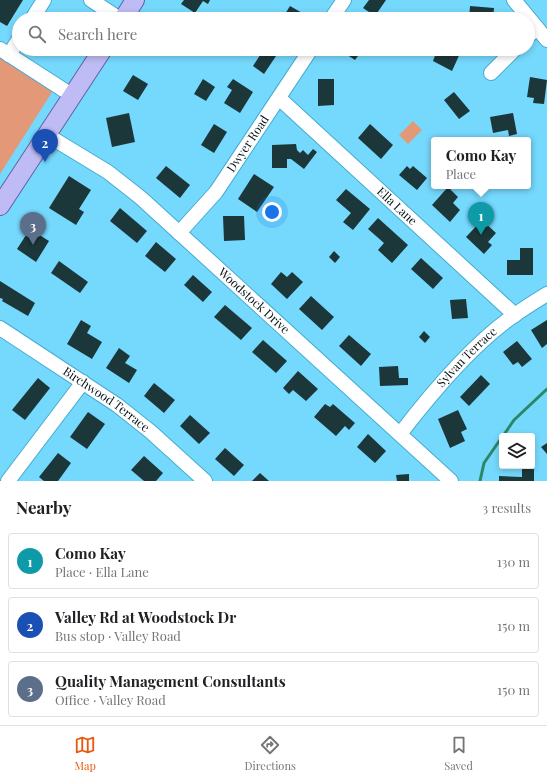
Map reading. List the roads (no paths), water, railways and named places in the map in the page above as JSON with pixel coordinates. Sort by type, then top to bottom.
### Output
[{"type":"main road","points":[[126,12],[135,0]]},
{"type":"main road","points":[[0,206],[99,56]]},
{"type":"street","points":[[36,12],[44,0]]},
{"type":"street","points":[[91,0],[110,12]]},
{"type":"street","points":[[336,12],[344,0]]},
{"type":"street","points":[[514,0],[521,12]]},
{"type":"street","points":[[535,34],[547,40]]},
{"type":"street","points":[[5,52],[73,96]]},
{"type":"street","name":"Dwyer Road","points":[[179,233],[216,192],[306,56]]},
{"type":"street","points":[[492,72],[508,56]]},
{"type":"street","name":"Ella Lane","points":[[279,98],[515,315]]},
{"type":"street","name":"Woodstock Drive","points":[[47,135],[87,158],[125,185],[451,481]]},
{"type":"street","name":"Sylvan Terrace","points":[[400,434],[447,377],[473,351],[515,315],[547,294]]},
{"type":"street","name":"Birchwood Terrace","points":[[0,328],[83,382],[151,432],[205,481]]},
{"type":"street","points":[[8,481],[83,382]]},
{"type":"waterway","points":[[505,433],[514,420],[547,389]]},
{"type":"waterway","points":[[480,481],[484,463],[499,441]]},
{"type":"place","name":"Valley Rd at Woodstock Dr","points":[[45,162]]},
{"type":"place","name":"Como Kay","points":[[481,235]]},
{"type":"place","name":"Quality Management Consultants","points":[[33,245]]}]
